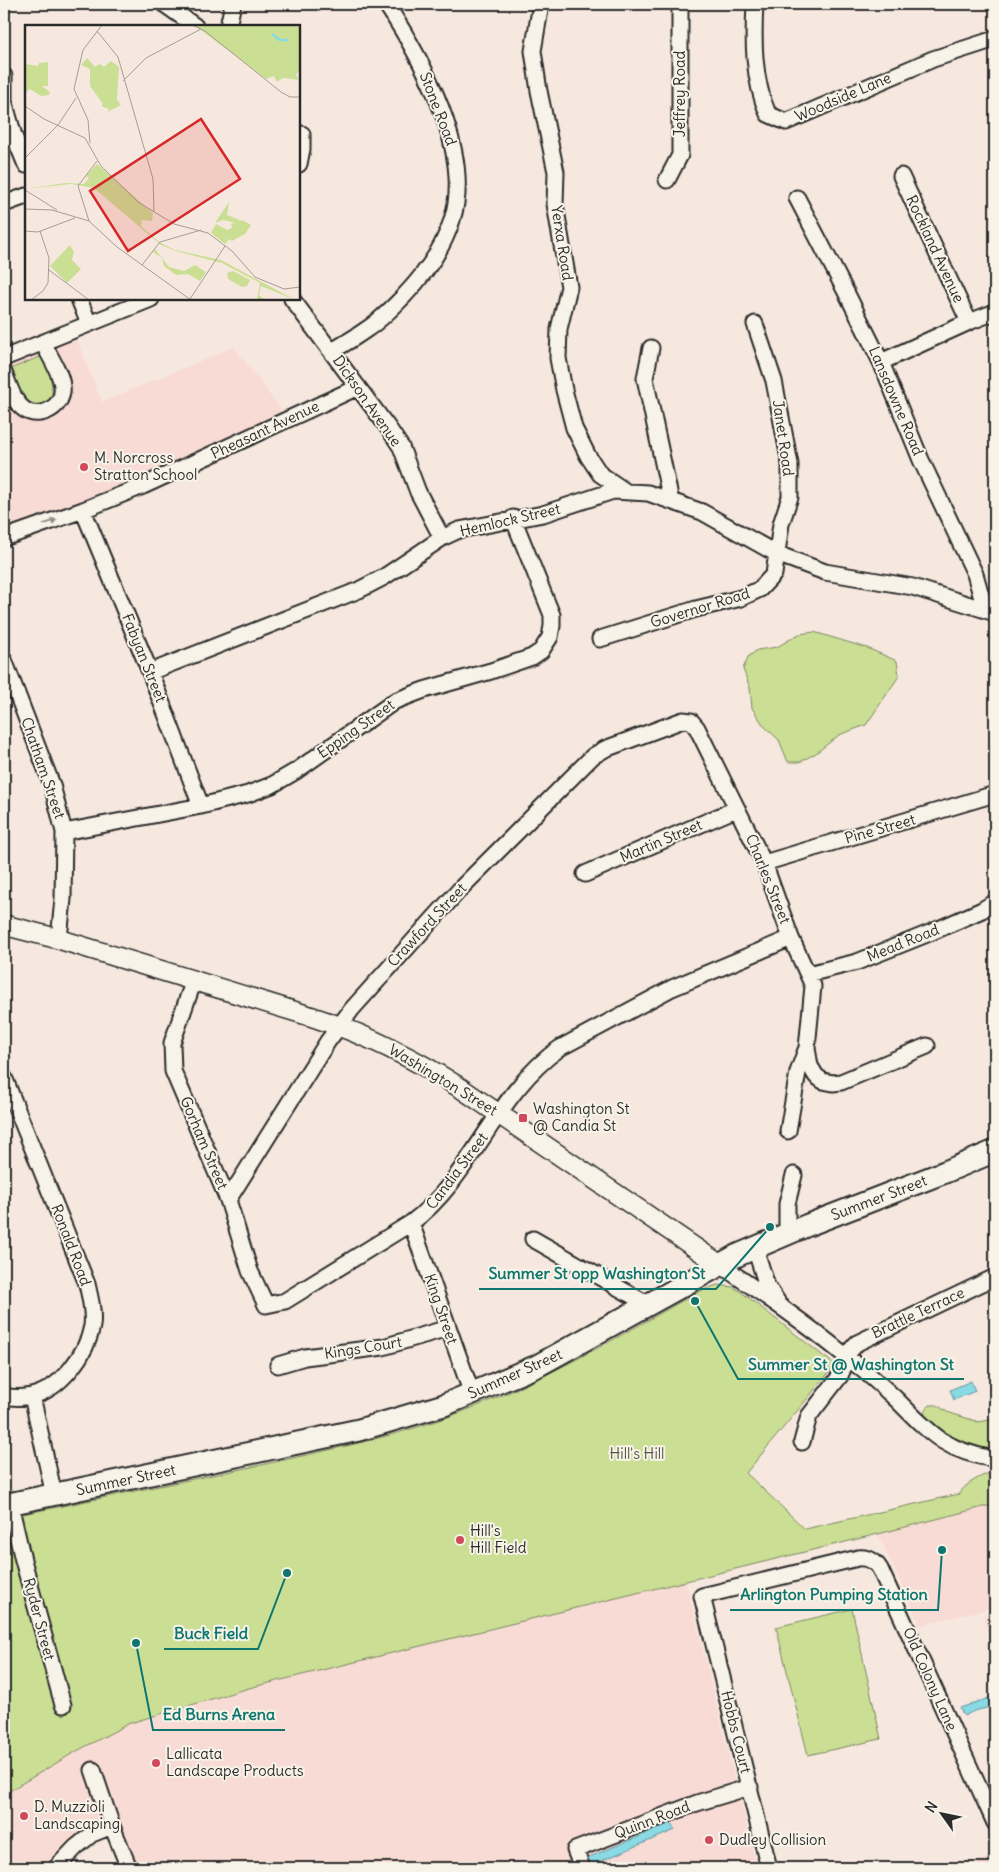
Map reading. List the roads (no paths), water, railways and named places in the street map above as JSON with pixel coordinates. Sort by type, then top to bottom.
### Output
[{"type":"main road","name":"Summer Street","points":[[7,1505],[359,1430],[419,1413],[472,1394],[537,1366],[720,1264],[755,1248],[995,1151]]},
{"type":"street","points":[[164,4],[194,25]]},
{"type":"street","points":[[228,25],[233,4]]},
{"type":"street","name":"Stone Road","points":[[332,352],[367,329],[390,310],[424,273],[444,240],[453,219],[456,202],[455,155],[449,129],[431,85],[399,24],[386,4]]},
{"type":"street","name":"Yerxa Road","points":[[541,4],[533,50],[539,92],[556,172],[555,204],[569,287],[559,329],[558,358],[574,428],[588,456],[600,474],[625,492]]},
{"type":"street","name":"Jeffrey Road","points":[[667,180],[680,155],[680,4]]},
{"type":"street","name":"Woodside Lane","points":[[755,4],[755,58],[760,95],[768,114],[786,122],[933,59],[995,39]]},
{"type":"street","points":[[4,76],[4,101],[14,136],[25,163]]},
{"type":"street","points":[[300,159],[302,134]]},
{"type":"street","name":"Rockland Avenue","points":[[901,176],[969,322]]},
{"type":"street","points":[[4,204],[25,196]]},
{"type":"street","name":"Lansdowne Road","points":[[797,198],[848,294],[881,362],[921,460],[975,574],[990,611]]},
{"type":"street","points":[[79,300],[89,324]]},
{"type":"street","points":[[4,358],[149,300]]},
{"type":"street","name":"Dickson Avenue","points":[[293,300],[401,447],[418,492],[442,538]]},
{"type":"street","points":[[881,362],[995,312]]},
{"type":"street","name":"Janet Road","points":[[755,324],[774,381],[790,464],[790,497],[781,524],[777,554]]},
{"type":"street","points":[[4,373],[16,400],[24,409],[36,414],[47,411],[56,405],[60,399],[62,386],[44,343]]},
{"type":"street","points":[[651,348],[645,378],[671,501]]},
{"type":"street","name":"Pheasant Avenue","points":[[4,538],[83,510],[170,474],[358,387]]},
{"type":"street","name":"Hemlock Street","points":[[150,672],[359,590],[458,530],[513,518],[543,514],[613,490],[648,493],[702,512],[777,554],[825,572],[913,586],[990,611]]},
{"type":"street","name":"Fabyan Street","points":[[83,510],[150,672],[201,806]]},
{"type":"street","name":"Epping Street","points":[[64,832],[201,806],[248,794],[284,779],[395,701],[418,692],[526,659],[540,651],[547,642],[551,632],[552,615],[513,518]]},
{"type":"street","name":"Governor Road","points":[[600,639],[696,609],[741,598],[760,589],[774,574],[777,554]]},
{"type":"street","name":"Chatham Street","points":[[4,660],[52,785],[64,832],[63,899],[59,939]]},
{"type":"street","name":"Charles Street","points":[[690,720],[697,728],[764,863],[791,938],[813,986],[807,1048]]},
{"type":"street","name":"Crawford Street","points":[[228,1200],[339,1025],[462,887],[586,761],[605,749],[679,721],[690,720]]},
{"type":"street","name":"Pine Street","points":[[764,863],[994,798]]},
{"type":"street","name":"Martin Street","points":[[585,874],[736,809]]},
{"type":"street","name":"Mead Road","points":[[808,974],[857,962],[932,932],[982,910],[995,902]]},
{"type":"street","name":"Washington Street","points":[[4,924],[59,939],[339,1025],[410,1057],[499,1114],[782,1308],[847,1357],[887,1391],[924,1428],[940,1440],[972,1454],[995,1459]]},
{"type":"street","name":"Candia Street","points":[[266,1305],[285,1300],[411,1223],[438,1200],[499,1114],[536,1067],[560,1048],[672,988],[791,938]]},
{"type":"street","name":"Gorham Street","points":[[194,980],[172,1043],[173,1071],[228,1200],[250,1271],[266,1305]]},
{"type":"street","points":[[807,1048],[808,1060],[814,1073],[823,1081],[833,1083],[855,1077],[926,1046]]},
{"type":"street","points":[[788,1131],[798,1072],[807,1048]]},
{"type":"street","name":"Ronald Road","points":[[4,1077],[87,1284],[91,1305],[92,1325],[87,1345],[75,1366],[48,1388],[32,1396]]},
{"type":"street","points":[[787,1234],[787,1204],[794,1175]]},
{"type":"street","name":"King Street","points":[[411,1223],[472,1394]]},
{"type":"street","points":[[533,1239],[647,1304]]},
{"type":"street","name":"Washington Street","points":[[755,1248],[767,1286],[782,1308]]},
{"type":"street","name":"Brattle Terrace","points":[[802,1442],[808,1419],[840,1376],[853,1346],[861,1340],[995,1277]]},
{"type":"street","name":"Kings Court","points":[[278,1365],[305,1357],[383,1347],[448,1328]]},
{"type":"street","points":[[4,1396],[14,1398],[32,1396],[54,1495]]},
{"type":"street","name":"Ryder Street","points":[[7,1505],[62,1705]]},
{"type":"street","name":"Old Colony Lane","points":[[702,1596],[858,1558],[869,1559],[876,1563],[995,1823]]},
{"type":"street","name":"Hobbs Court","points":[[702,1596],[769,1868]]},
{"type":"street","points":[[93,1770],[129,1868]]},
{"type":"street","name":"Quinn Road","points":[[580,1863],[575,1850],[697,1803],[750,1787]]},
{"type":"street","points":[[56,1868],[76,1847],[92,1834],[112,1826]]},
{"type":"water","points":[[971,1381],[975,1391],[954,1400],[950,1390]]},
{"type":"water","points":[[995,1696],[995,1706],[974,1711],[964,1716],[960,1708]]},
{"type":"water","points":[[671,1823],[675,1830],[584,1868],[563,1868]]},
{"type":"place","name":"M. Norcross Stratton School","points":[[84,467]]},
{"type":"place","name":"Washington St @ Candia St","points":[[523,1118]]},
{"type":"place","name":"Summer St opp Washington St","points":[[770,1227]]},
{"type":"place","name":"Summer St @ Washington St","points":[[695,1301]]},
{"type":"place","name":"Hill's Hill Field","points":[[460,1540]]},
{"type":"place","name":"Arlington Pumping Station","points":[[942,1550]]},
{"type":"place","name":"Buck Field","points":[[287,1573]]},
{"type":"place","name":"Ed Burns Arena","points":[[136,1643]]},
{"type":"place","name":"Lallicata Landscape Products","points":[[156,1763]]},
{"type":"place","name":"D. Muzzioli Landscaping","points":[[24,1816]]},
{"type":"place","name":"Dudley Collision","points":[[709,1840]]},
{"type":"park label","name":"Hill's Hill","points":[[637,1454]]}]
